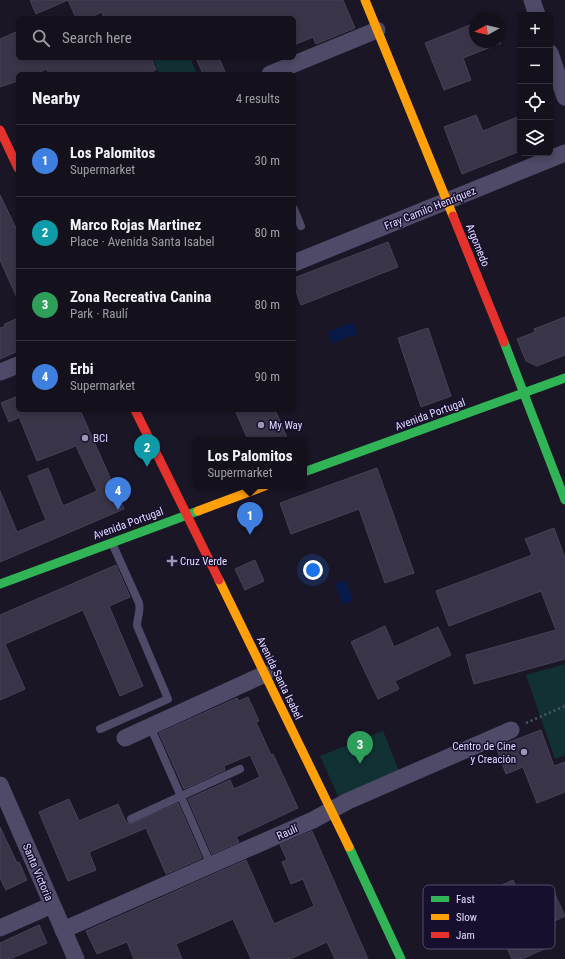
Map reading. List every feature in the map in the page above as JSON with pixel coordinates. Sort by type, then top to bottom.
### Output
[{"type":"main road","name":"Argomedo","points":[[365,0],[448,201],[565,500]]},
{"type":"main road","points":[[0,130],[16,164]]},
{"type":"main road","name":"Avenida Portugal","points":[[307,471],[565,378]]},
{"type":"main road","name":"Avenida Santa Isabel","points":[[136,412],[332,810],[401,959]]},
{"type":"main road","name":"Avenida Portugal","points":[[0,584],[256,489]]},
{"type":"street","points":[[532,0],[536,12]]},
{"type":"street","points":[[275,72],[377,30]]},
{"type":"street","points":[[553,62],[565,97]]},
{"type":"street","name":"Fray Camilo Henríquez","points":[[296,262],[565,153]]},
{"type":"street","points":[[0,372],[16,366]]},
{"type":"street","points":[[125,738],[265,674]]},
{"type":"street","name":"Raulí","points":[[63,930],[312,820],[348,801],[510,730]]},
{"type":"street","name":"Santa Victoria","points":[[0,785],[76,959]]},
{"type":"street","points":[[0,928],[52,905]]},
{"type":"lane","points":[[296,214],[301,226]]},
{"type":"lane","points":[[100,729],[168,699],[137,626],[140,609],[139,603],[111,542]]},
{"type":"lane","points":[[150,726],[210,865]]},
{"type":"lane","points":[[130,819],[240,769]]},
{"type":"path","points":[[510,730],[565,706]]},
{"type":"green space","points":[[153,60],[191,60],[196,72],[158,72]]},
{"type":"green space","points":[[565,664],[565,755],[555,759],[526,675]]},
{"type":"green space","points":[[383,731],[399,771],[338,796],[320,756]]},
{"type":"water","points":[[353,322],[357,334],[332,343],[328,332]]},
{"type":"water","points":[[346,580],[353,601],[343,605],[335,584]]},
{"type":"building","points":[[30,0],[68,0],[36,14]]},
{"type":"building","points":[[68,0],[343,0],[355,28],[316,44],[313,37],[296,44],[296,16],[103,16],[102,12],[93,16],[75,16]]},
{"type":"building","points":[[469,25],[469,48],[488,48],[463,58],[471,80],[444,90],[425,43]]},
{"type":"building","points":[[16,32],[16,60],[152,60],[156,70],[151,72],[48,72],[47,69],[40,72],[16,72],[16,82],[0,87],[0,39]]},
{"type":"building","points":[[197,60],[220,60],[225,72],[202,72]]},
{"type":"building","points":[[476,115],[483,131],[517,117],[517,152],[462,174],[444,127]]},
{"type":"building","points":[[0,195],[16,228],[16,296],[0,260]]},
{"type":"building","points":[[388,242],[398,267],[301,305],[296,291],[296,277]]},
{"type":"building","points":[[565,317],[565,355],[537,366],[526,361],[517,339],[535,332],[534,329]]},
{"type":"building","points":[[16,319],[16,352],[0,359],[0,328],[4,327],[5,324]]},
{"type":"building","points":[[428,328],[451,396],[421,407],[398,338]]},
{"type":"building","points":[[16,397],[16,412],[81,412],[124,509],[0,562],[0,491],[17,532],[46,520],[28,476],[48,468],[63,506],[97,491],[76,446],[37,461],[18,414],[18,418],[9,422],[1,403]]},
{"type":"building","name":"My Way","points":[[236,412],[276,412],[287,437],[247,437]]},
{"type":"building","points":[[377,468],[414,573],[385,583],[359,509],[291,534],[280,503]]},
{"type":"building","points":[[554,528],[565,558],[565,659],[474,684],[466,655],[556,630],[541,591],[449,626],[436,591],[532,555],[525,539]]},
{"type":"building","points":[[255,560],[264,581],[245,590],[235,569]]},
{"type":"building","points":[[116,565],[130,597],[109,606],[143,686],[120,696],[83,610],[5,644],[25,689],[0,700],[0,615]]},
{"type":"building","points":[[385,626],[394,647],[438,627],[451,655],[395,681],[399,689],[378,699],[351,642]]},
{"type":"building","points":[[248,697],[259,721],[256,722],[271,755],[273,754],[298,808],[236,837],[239,842],[212,854],[188,799],[230,780],[234,789],[260,777],[250,755],[224,766],[225,770],[184,789],[159,733],[237,698],[239,701]]},
{"type":"building","points":[[541,730],[554,766],[565,762],[565,792],[537,803],[523,767],[506,774],[496,747]]},
{"type":"building","points":[[69,799],[79,821],[118,804],[126,822],[131,824],[178,803],[202,858],[166,874],[146,828],[89,852],[96,870],[68,881],[39,812]]},
{"type":"building","points":[[0,827],[27,880],[6,890],[0,878]]},
{"type":"building","points":[[312,831],[368,959],[335,959],[327,942],[290,959],[251,959],[233,919],[176,944],[182,959],[134,959],[127,942],[97,954],[86,931],[246,860],[274,924],[314,906],[303,879],[291,884],[282,862],[287,860],[280,845]]},
{"type":"building","points":[[513,880],[515,885],[502,885]]},
{"type":"building","points":[[555,895],[565,916],[555,921]]},
{"type":"building","points":[[39,925],[47,943],[10,959],[0,959],[0,943]]},
{"type":"building","points":[[508,949],[544,949],[522,959],[512,959]]},
{"type":"traffic: fast","points":[[504,342],[565,500]]},
{"type":"traffic: fast","points":[[307,471],[565,378]]},
{"type":"traffic: fast","points":[[0,584],[198,511]]},
{"type":"traffic: fast","points":[[349,847],[401,959]]},
{"type":"traffic: slow","points":[[365,0],[453,216]]},
{"type":"traffic: slow","points":[[198,511],[257,489]]},
{"type":"traffic: slow","points":[[219,580],[349,847]]},
{"type":"traffic: jam","points":[[0,130],[16,164]]},
{"type":"traffic: jam","points":[[453,216],[504,342]]},
{"type":"traffic: jam","points":[[136,412],[219,580]]},
{"type":"place","name":"My Way","points":[[261,425]]},
{"type":"place","name":"BCI","points":[[85,438]]},
{"type":"place","name":"Marco Rojas Martinez","points":[[147,467]]},
{"type":"place","name":"Erbi","points":[[118,510]]},
{"type":"place","name":"Los Palomitos","points":[[250,535]]},
{"type":"place","name":"Cruz Verde","points":[[172,561]]},
{"type":"place","name":"Centro de Cine y Creación","points":[[524,752]]},
{"type":"place","name":"Zona Recreativa Canina","points":[[360,764]]}]
